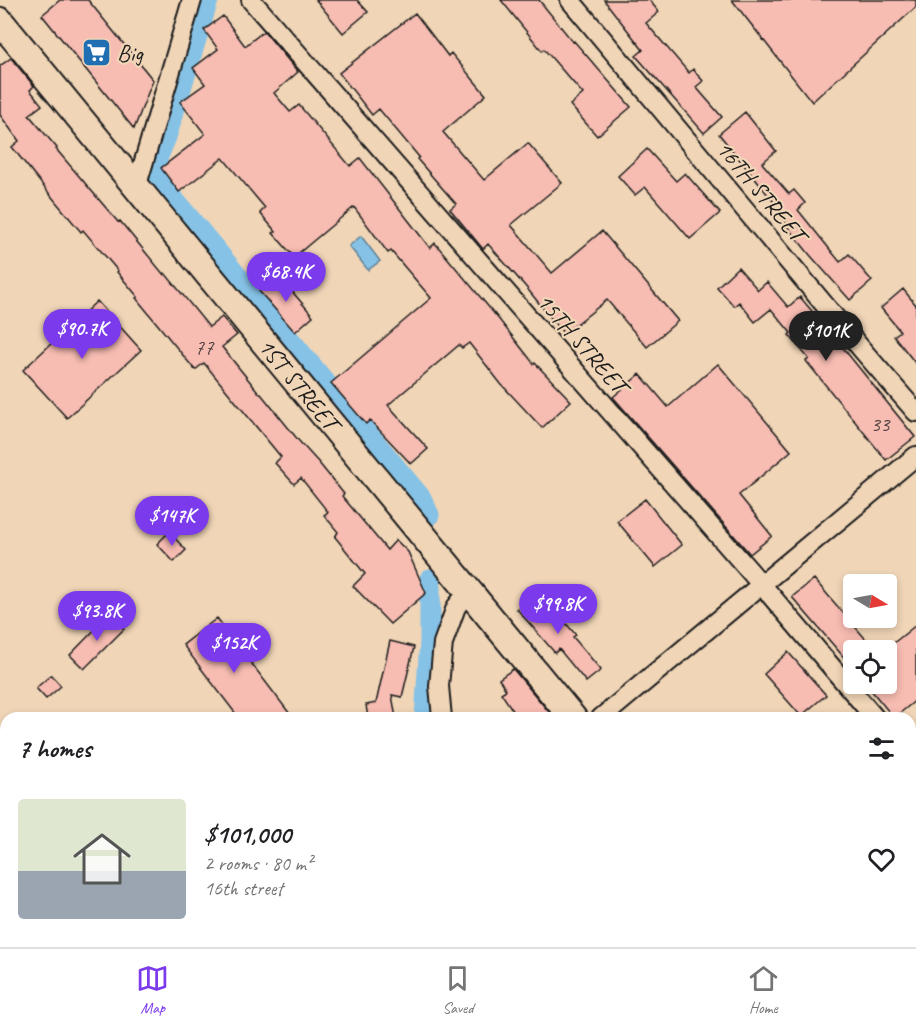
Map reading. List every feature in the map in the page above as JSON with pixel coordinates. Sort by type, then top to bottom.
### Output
[{"type":"main road","name":"1ST STREET","points":[[0,21],[568,712]]},
{"type":"street","points":[[136,188],[192,0]]},
{"type":"street","name":"15TH STREET","points":[[251,0],[870,712]]},
{"type":"street","name":"16TH STREET","points":[[570,0],[916,412]]},
{"type":"street","points":[[608,712],[916,456]]},
{"type":"street","points":[[441,712],[439,686],[443,643],[456,607],[468,592]]},
{"type":"water","points":[[361,236],[380,261],[368,270],[349,246]]},
{"type":"building","points":[[60,0],[88,0],[153,80],[134,129],[42,15]]},
{"type":"building","points":[[316,0],[357,0],[368,12],[343,33]]},
{"type":"building","points":[[501,0],[539,0],[631,107],[597,136],[570,105],[583,94],[544,49],[542,51]]},
{"type":"building","points":[[604,0],[649,0],[659,12],[646,23],[689,73],[693,69],[703,81],[696,87],[722,117],[704,133],[636,56],[643,50]]},
{"type":"building","points":[[732,0],[916,0],[916,7],[812,102]]},
{"type":"building","points":[[415,13],[448,56],[451,53],[486,95],[443,132],[484,180],[528,143],[562,183],[511,225],[552,273],[602,231],[678,321],[647,347],[607,300],[564,334],[488,244],[483,249],[450,209],[456,204],[417,159],[419,157],[379,109],[372,115],[339,73]]},
{"type":"building","points":[[223,16],[245,46],[264,31],[298,72],[274,93],[290,112],[299,105],[350,166],[360,158],[430,248],[435,243],[534,364],[571,401],[542,428],[501,384],[469,343],[462,348],[459,345],[388,405],[428,449],[411,464],[370,420],[366,424],[331,383],[431,298],[391,251],[388,253],[354,207],[294,257],[273,233],[276,232],[260,213],[265,208],[223,158],[179,192],[161,168],[205,134],[180,102],[205,84],[193,68],[218,49],[204,30]]},
{"type":"building","points":[[11,58],[34,86],[30,90],[42,105],[29,115],[56,149],[164,275],[165,273],[209,327],[222,317],[237,335],[222,347],[319,463],[344,494],[342,496],[387,550],[396,540],[408,552],[426,593],[390,624],[353,586],[365,574],[335,537],[338,532],[324,515],[328,512],[301,478],[294,484],[275,463],[281,457],[204,363],[195,370],[136,298],[138,297],[118,271],[83,230],[81,232],[12,147],[19,141],[0,115],[0,66]]},
{"type":"building","points":[[745,112],[776,151],[762,163],[789,194],[794,190],[805,203],[798,210],[840,262],[849,254],[872,281],[850,300],[785,224],[787,223],[774,208],[777,206],[719,134]]},
{"type":"building","points":[[647,149],[676,181],[685,173],[720,213],[690,239],[645,187],[635,195],[618,176]]},
{"type":"building","points":[[738,267],[758,290],[767,282],[788,307],[800,297],[915,437],[886,460],[806,361],[809,359],[771,309],[755,322],[739,302],[734,306],[717,287]]},
{"type":"building","points":[[278,275],[313,316],[295,332],[259,291]]},
{"type":"building","points":[[903,289],[916,305],[916,364],[894,336],[900,331],[881,308]]},
{"type":"building","points":[[97,301],[141,350],[67,418],[23,370]]},
{"type":"building","points":[[718,364],[791,451],[739,495],[772,536],[750,554],[613,397],[640,374],[668,407]]},
{"type":"building","points":[[645,499],[682,545],[655,567],[617,521]]},
{"type":"building","points":[[169,532],[186,550],[174,562],[157,544]]},
{"type":"building","points":[[814,579],[843,613],[843,628],[856,628],[867,640],[843,640],[843,656],[792,597]]},
{"type":"building","points":[[538,591],[576,635],[573,637],[601,670],[586,682],[559,649],[555,653],[517,609]]},
{"type":"building","points":[[110,614],[124,629],[84,669],[70,655]]},
{"type":"building","points":[[217,618],[288,712],[234,712],[183,645]]},
{"type":"building","points":[[916,625],[916,700],[901,712],[889,712],[874,694],[897,694],[897,640]]},
{"type":"building","points":[[390,641],[414,647],[402,697],[392,695],[395,712],[367,712],[366,705],[376,703]]},
{"type":"building","points":[[788,652],[826,695],[806,712],[797,712],[764,674]]},
{"type":"building","points":[[513,669],[549,712],[514,712],[501,693],[506,690],[499,679]]},
{"type":"building","points":[[51,675],[61,686],[46,699],[36,688]]},
{"type":"waterway","points":[[208,0],[166,137],[154,166],[161,184],[421,498],[429,515]]},
{"type":"waterway","points":[[425,712],[430,641],[430,579]]},
{"type":"place","name":"Big","points":[[96,53]]}]
